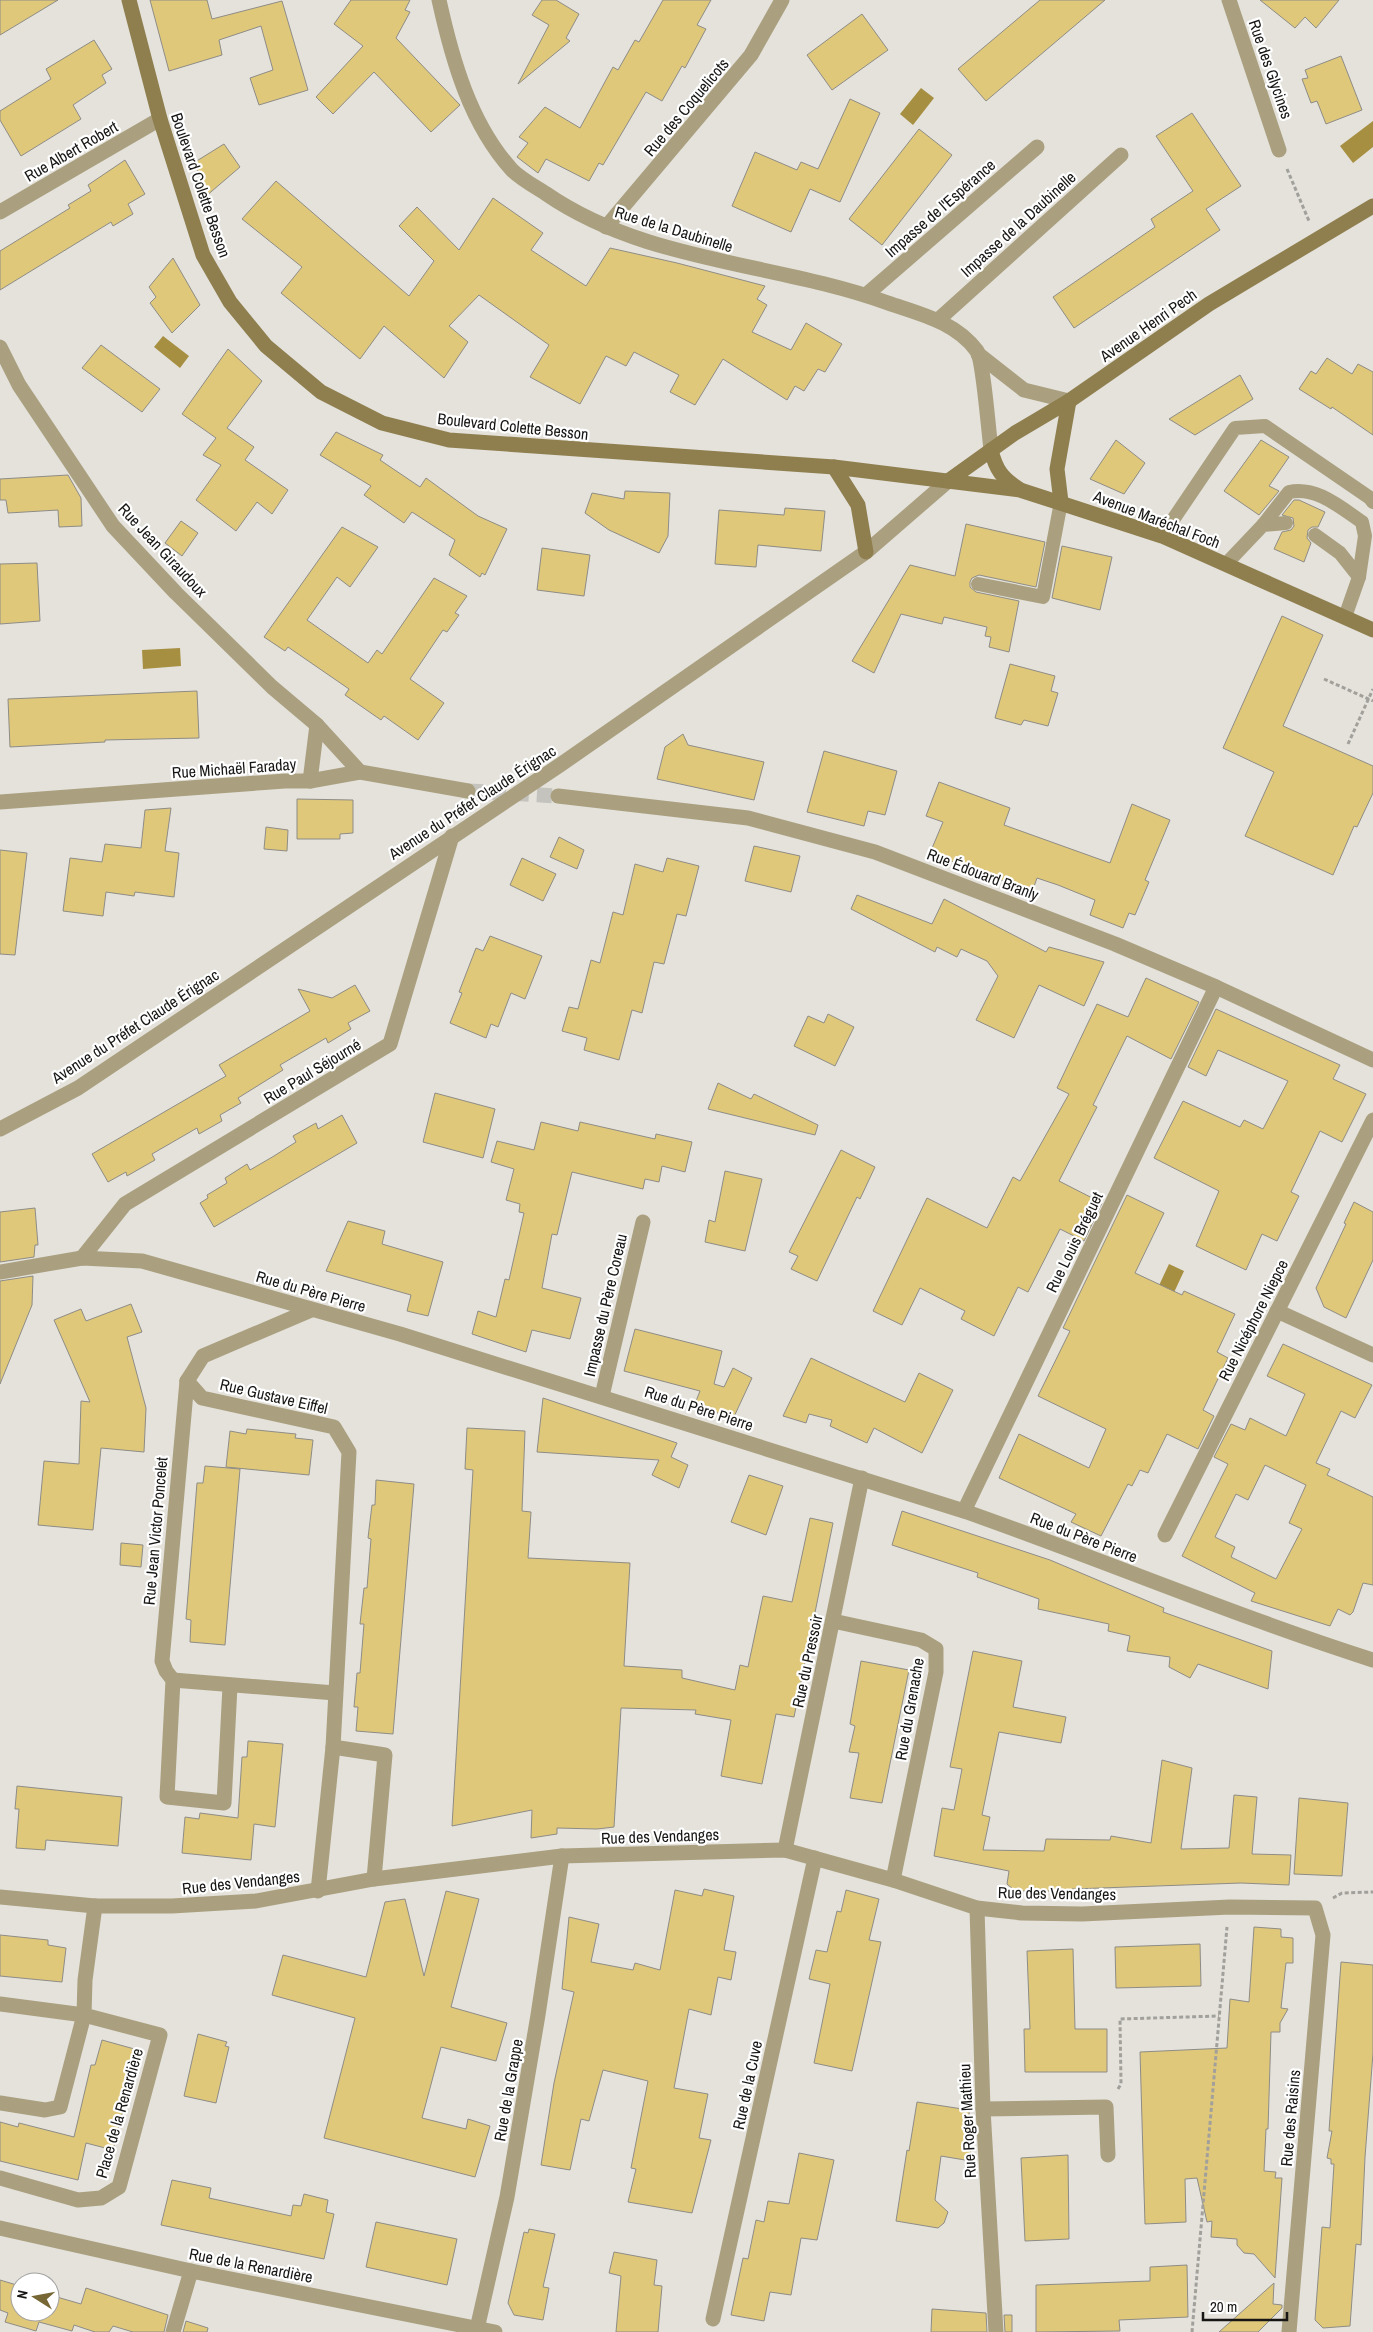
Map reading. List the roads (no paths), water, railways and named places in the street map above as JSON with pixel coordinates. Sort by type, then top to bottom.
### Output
[{"type":"main road","name":"Boulevard Colette Besson","points":[[129,0],[160,119],[203,255],[230,302],[266,346],[321,392],[382,423],[450,440],[834,468],[948,481]]},
{"type":"main road","name":"Avenue Henri Pech","points":[[948,481],[991,450],[1069,401],[1208,304],[1373,206]]},
{"type":"main road","points":[[1060,502],[1057,468],[1069,401]]},
{"type":"main road","points":[[991,450],[995,466],[1002,478],[1020,490]]},
{"type":"main road","points":[[834,468],[858,505],[866,552]]},
{"type":"main road","name":"Avenue Maréchal Foch","points":[[948,481],[1020,490],[1162,536],[1373,630]]},
{"type":"street","name":"Rue de la Daubinelle","points":[[439,0],[449,44],[478,121],[513,171],[562,205],[606,227],[637,238],[728,264],[866,295],[938,320],[964,336],[978,354],[1024,390],[1069,401]]},
{"type":"street","name":"Rue des Coquelicots","points":[[606,227],[751,56],[782,0]]},
{"type":"street","name":"Rue des Glycines","points":[[1229,0],[1279,150]]},
{"type":"street","name":"Rue Albert Robert","points":[[0,212],[160,119]]},
{"type":"street","name":"Impasse de l'Espérance","points":[[866,295],[1037,147]]},
{"type":"street","name":"Impasse de la Daubinelle","points":[[938,320],[1121,155]]},
{"type":"street","name":"Rue Jean Giraudoux","points":[[0,347],[19,384],[113,526],[176,592],[272,687],[317,725],[360,772]]},
{"type":"street","points":[[978,354],[991,450]]},
{"type":"street","name":"Avenue du Préfet Claude Érignac","points":[[0,1129],[78,1088],[560,765],[866,552],[948,481]]},
{"type":"street","points":[[310,781],[317,725]]},
{"type":"street","name":"Rue Michaël Faraday","points":[[0,802],[285,781],[310,781],[360,772],[468,791]]},
{"type":"street","name":"Rue Édouard Branly","points":[[558,796],[748,818],[874,852],[993,896],[1216,987],[1373,1060]]},
{"type":"street","name":"Rue Paul Séjourné","points":[[82,1258],[125,1204],[390,1044],[452,836]]},
{"type":"street","name":"Rue Louis Bréguet","points":[[964,1511],[1216,987]]},
{"type":"street","name":"Rue Nicéphore Niepce","points":[[1165,1535],[1373,1120]]},
{"type":"street","name":"Impasse du Père Coreau","points":[[602,1396],[643,1222]]},
{"type":"street","name":"Rue du Père Pierre","points":[[0,1272],[82,1258],[142,1261],[400,1334],[964,1511],[1045,1539],[1284,1632],[1373,1660]]},
{"type":"street","name":"Rue Gustave Eiffel","points":[[311,1310],[203,1356],[186,1381],[202,1398],[334,1428],[349,1452],[332,1747],[318,1891]]},
{"type":"street","points":[[1277,1311],[1373,1355]]},
{"type":"street","name":"Rue Jean Victor Poncelet","points":[[186,1381],[162,1662],[173,1680],[167,1797],[224,1803],[230,1686]]},
{"type":"street","name":"Rue du Pressoir","points":[[785,1850],[862,1478]]},
{"type":"street","name":"Rue du Grenache","points":[[833,1621],[921,1640],[936,1649],[936,1672],[893,1880]]},
{"type":"street","points":[[173,1680],[334,1693]]},
{"type":"street","points":[[332,1747],[385,1755],[374,1880]]},
{"type":"street","name":"Rue des Vendanges","points":[[0,1897],[95,1906],[172,1906],[256,1902],[374,1880],[562,1856],[785,1850],[893,1880],[977,1908],[1022,1913],[1082,1914],[1230,1907],[1315,1908]]},
{"type":"street","name":"Rue de la Grappe","points":[[477,2328],[507,2197],[562,1856]]},
{"type":"street","name":"Rue de la Cuve","points":[[713,2319],[815,1858]]},
{"type":"street","points":[[0,2103],[45,2110],[60,2107],[84,2015],[85,1980],[95,1906]]},
{"type":"street","name":"Rue Roger Mathieu","points":[[977,1908],[982,2109],[996,2332]]},
{"type":"street","name":"Rue des Raisins","points":[[1289,2332],[1323,1935],[1315,1908]]},
{"type":"street","name":"Place de la Renardière","points":[[0,2004],[84,2015],[160,2035],[119,2187],[101,2198],[78,2200],[0,2178]]},
{"type":"street","points":[[982,2109],[1106,2107],[1108,2155]]},
{"type":"street","name":"Rue de la Renardière","points":[[0,2228],[191,2271],[495,2332]]},
{"type":"street","points":[[173,2332],[191,2271]]},
{"type":"lane","points":[[1162,536],[1235,428],[1264,426],[1370,498],[1373,502]]},
{"type":"lane","points":[[1226,564],[1263,525],[1289,492],[1300,489],[1328,499],[1362,522],[1365,536],[1359,577],[1344,617]]},
{"type":"lane","points":[[978,584],[1043,597],[1060,502]]},
{"type":"lane","points":[[1263,525],[1286,523]]},
{"type":"lane","points":[[1315,535],[1340,553],[1359,577]]},
{"type":"tunnel","points":[[468,791],[558,796]]}]
